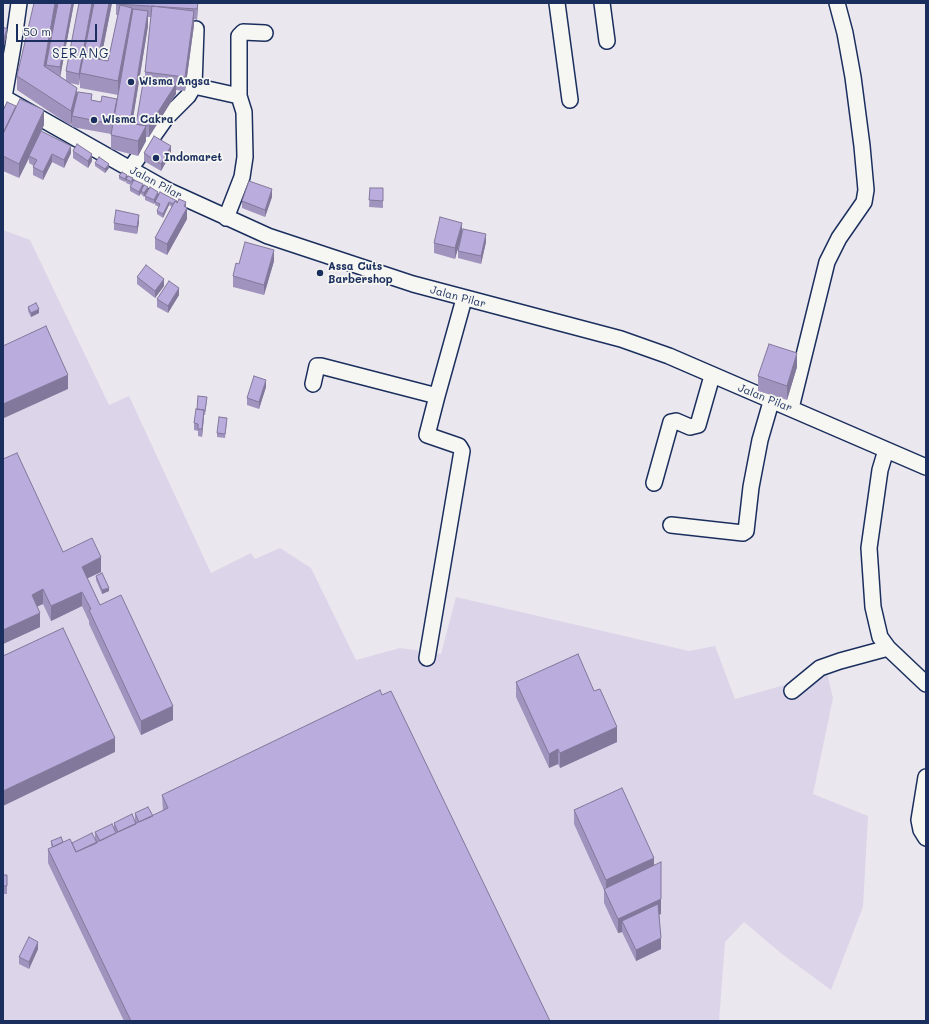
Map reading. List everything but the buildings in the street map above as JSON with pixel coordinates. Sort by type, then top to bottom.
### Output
[{"type":"street","points":[[4,97],[19,3]]},
{"type":"street","points":[[557,3],[570,100]]},
{"type":"street","points":[[602,3],[606,40]]},
{"type":"street","points":[[791,408],[827,262],[839,238],[864,202],[866,190],[854,84],[845,33],[837,3]]},
{"type":"street","points":[[130,169],[166,118],[188,96],[194,86],[196,29]]},
{"type":"street","points":[[226,218],[242,177],[245,157],[244,112],[239,96],[240,34],[244,32],[265,33]]},
{"type":"street","points":[[194,86],[239,96]]},
{"type":"street","name":"Jalan Pilar","points":[[4,97],[169,191],[268,236],[413,284],[464,299],[621,339],[669,356],[771,402],[791,408],[926,467]]},
{"type":"street","points":[[426,658],[462,451],[459,446],[428,435],[437,396],[464,299]]},
{"type":"street","points":[[313,384],[318,366],[321,366],[437,396]]},
{"type":"street","points":[[654,483],[671,422],[676,421],[690,427],[698,425],[712,376]]},
{"type":"street","points":[[671,525],[743,533],[746,532],[751,487],[760,440],[771,402]]},
{"type":"street","points":[[886,450],[880,470],[872,516],[869,548],[872,606],[880,637],[888,648],[926,684]]},
{"type":"street","points":[[792,691],[820,668],[888,648]]},
{"type":"street","points":[[926,777],[919,820],[921,830],[926,838]]},
{"type":"shaded area","points":[[3,230],[30,240],[109,405],[129,396],[211,573],[251,553],[255,559],[280,548],[311,568],[356,660],[400,648],[441,654],[456,597],[689,651],[715,646],[735,699],[827,673],[833,698],[813,794],[868,816],[863,907],[831,990],[782,954],[744,922],[725,942],[719,1021],[3,1021]]},
{"type":"place","name":"Wisma Angsa","points":[[131,82]]},
{"type":"place","name":"Wisma Cakra","points":[[94,120]]},
{"type":"place","name":"Indomaret","points":[[156,158]]},
{"type":"place","name":"Assa Cuts Barbershop","points":[[320,273]]},
{"type":"district","name":"SERANG","points":[[81,54]]}]
